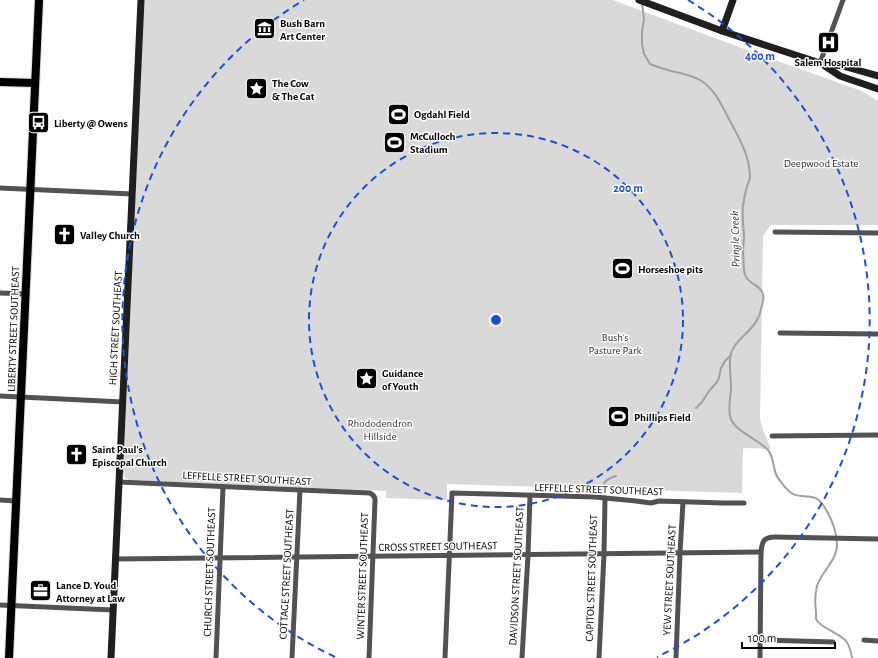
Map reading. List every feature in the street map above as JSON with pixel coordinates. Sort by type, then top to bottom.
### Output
[{"type":"main road","name":"LIBERTY STREET SOUTHEAST","points":[[9,658],[39,0]]},
{"type":"main road","points":[[0,82],[35,83]]},
{"type":"street","name":"HIGH STREET SOUTHEAST","points":[[111,658],[141,0]]},
{"type":"street","points":[[722,31],[733,0]]},
{"type":"street","points":[[820,63],[843,0]]},
{"type":"street","points":[[642,1],[722,31],[820,63],[843,66],[878,76]]},
{"type":"street","points":[[820,63],[840,76],[878,89]]},
{"type":"street","points":[[0,188],[132,194]]},
{"type":"street","points":[[774,232],[878,233]]},
{"type":"street","points":[[0,293],[25,294]]},
{"type":"street","points":[[780,333],[878,334]]},
{"type":"street","points":[[0,396],[122,402]]},
{"type":"street","points":[[772,436],[878,435]]},
{"type":"street","name":"LEFFELLE STREET SOUTHEAST","points":[[119,482],[300,490],[370,494],[374,496]]},
{"type":"street","name":"CHURCH STREET SOUTHEAST","points":[[216,658],[223,487]]},
{"type":"street","name":"COTTAGE STREET SOUTHEAST","points":[[292,658],[300,490]]},
{"type":"street","name":"LEFFELLE STREET SOUTHEAST","points":[[450,556],[452,493],[605,498],[651,503],[659,501],[744,503]]},
{"type":"street","name":"WINTER STREET SOUTHEAST","points":[[369,658],[374,496]]},
{"type":"street","name":"DAVIDSON STREET SOUTHEAST","points":[[522,658],[530,496]]},
{"type":"street","name":"CAPITOL STREET SOUTHEAST","points":[[599,658],[605,498]]},
{"type":"street","points":[[0,500],[16,501]]},
{"type":"street","name":"YEW STREET SOUTHEAST","points":[[676,658],[683,502]]},
{"type":"street","points":[[760,658],[761,552],[765,539],[775,537],[878,539]]},
{"type":"street","name":"CROSS STREET SOUTHEAST","points":[[116,559],[761,552]]},
{"type":"street","points":[[446,658],[450,556]]},
{"type":"street","points":[[0,605],[113,610]]},
{"type":"street","points":[[760,640],[833,642]]},
{"type":"street","points":[[864,640],[878,641]]},
{"type":"green space","name":"Bush's Pasture Park","points":[[144,0],[613,0],[862,91],[878,101],[878,225],[771,225],[763,236],[760,419],[771,449],[743,449],[742,493],[447,484],[447,500],[386,498],[386,491],[130,480],[126,478],[123,473]]},
{"type":"waterway","name":"Pringle Creek","points":[[642,3],[644,19],[642,44],[644,54],[650,64],[690,75],[700,80],[710,88],[721,104],[746,154],[750,180],[743,205],[744,270],[747,279],[762,292],[763,301],[756,322],[737,343],[732,351],[730,361],[731,387],[729,412],[732,421],[736,426],[770,452],[776,474],[788,490],[793,494],[816,498],[820,501],[830,516],[835,530],[837,544],[834,557],[817,586],[815,599],[816,619],[821,625],[839,635],[846,641],[852,658]]},
{"type":"waterway","points":[[696,408],[717,382],[721,368],[731,355]]},
{"type":"waterway","points":[[602,487],[604,483],[616,476]]},
{"type":"place","name":"Bush Barn Art Center","points":[[264,29]]},
{"type":"place","name":"Salem Hospital","points":[[828,42]]},
{"type":"place","name":"The Cow & The Cat","points":[[257,89]]},
{"type":"place","name":"Ogdahl Field","points":[[398,114]]},
{"type":"place","name":"Liberty @ Owens","points":[[38,123]]},
{"type":"place","name":"McCulloch Stadium","points":[[394,142]]},
{"type":"place","name":"Valley Church","points":[[64,235]]},
{"type":"place","name":"Horseshoe pits","points":[[622,269]]},
{"type":"place","name":"Guidance of Youth","points":[[367,379]]},
{"type":"place","name":"Phillips Field","points":[[619,417]]},
{"type":"place","name":"Saint Paul's Episcopal Church","points":[[77,455]]},
{"type":"place","name":"Lance D. Youd Attorney at Law","points":[[40,591]]},
{"type":"park label","name":"Deepwood Estate","points":[[821,163]]},
{"type":"park label","name":"Rhododendron Hillside","points":[[380,429]]}]
